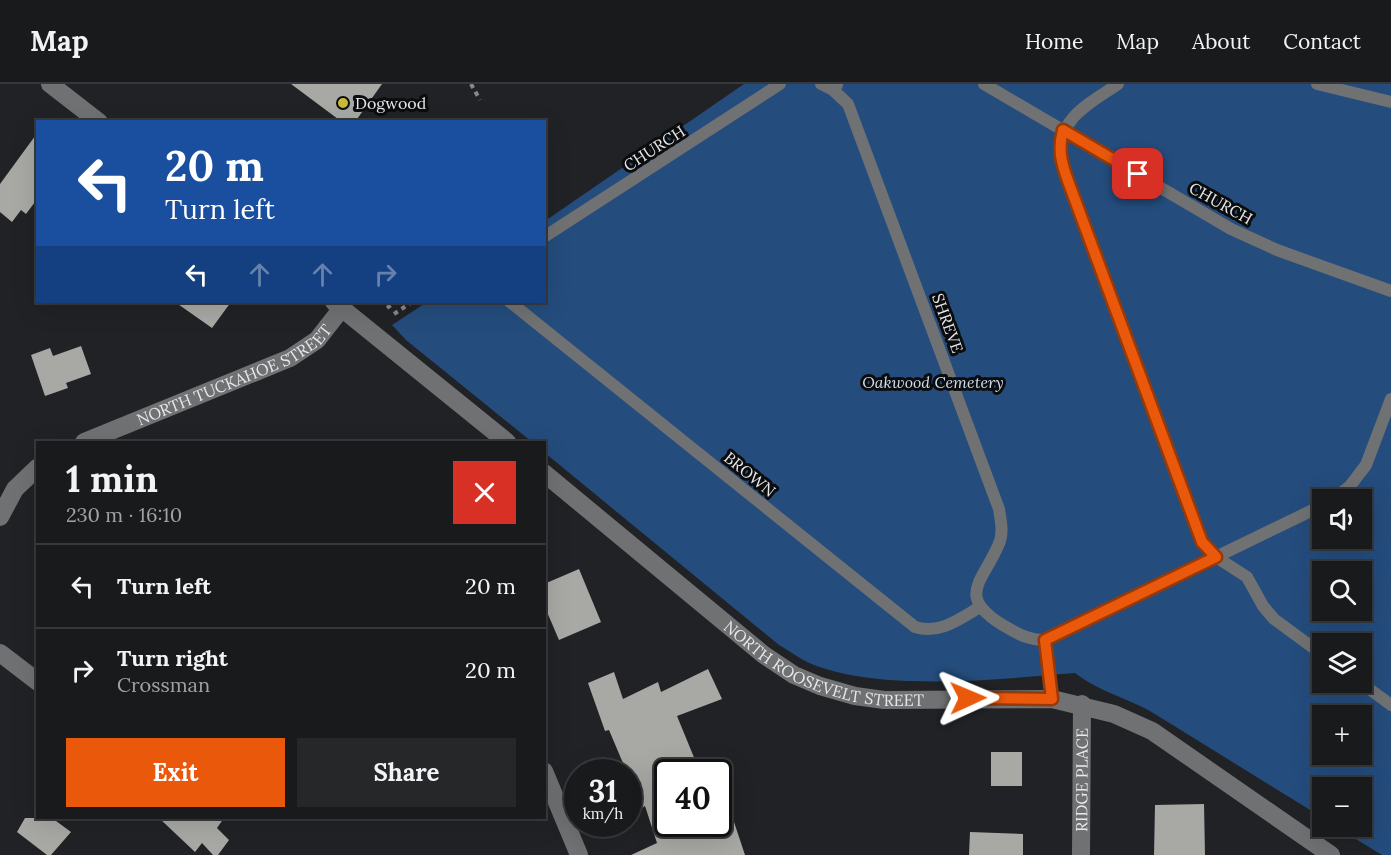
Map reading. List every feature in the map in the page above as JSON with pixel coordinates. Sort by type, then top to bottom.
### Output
[{"type":"street","points":[[50,84],[96,120]]},
{"type":"street","points":[[338,305],[506,441]]},
{"type":"street","name":"NORTH TUCKAHOE STREET","points":[[86,441],[290,358],[317,340],[338,305]]},
{"type":"street","points":[[0,517],[15,489],[36,469]]},
{"type":"street","name":"NORTH ROOSEVELT STREET","points":[[546,475],[764,655],[794,675],[820,686],[855,696],[884,700],[1052,699],[1082,704],[1114,714],[1152,731],[1331,855]]},
{"type":"street","points":[[0,652],[36,680]]},
{"type":"street","name":"RIDGE PLACE","points":[[1081,855],[1082,704]]},
{"type":"street","points":[[546,776],[579,855]]},
{"type":"lane","name":"CHURCH","points":[[546,236],[780,84]]},
{"type":"lane","points":[[821,84],[836,87]]},
{"type":"lane","name":"CHURCH","points":[[984,84],[1231,229],[1277,250],[1391,291]]},
{"type":"lane","points":[[1118,84],[1078,111],[1063,130],[1059,145],[1060,159],[1202,542],[1216,557],[1247,577],[1263,606],[1274,619],[1312,647]]},
{"type":"lane","points":[[1317,84],[1391,102]]},
{"type":"lane","name":"SHREVE","points":[[836,87],[848,104],[999,509],[1002,527],[999,545],[977,582],[976,593],[980,607]]},
{"type":"lane","name":"BROWN","points":[[511,303],[915,627],[925,630],[942,628],[980,607]]},
{"type":"lane","points":[[1346,489],[1366,465],[1377,442],[1391,399]]},
{"type":"lane","points":[[980,607],[985,614],[1023,637],[1045,640],[1312,511]]},
{"type":"lane","points":[[1045,640],[1052,699]]},
{"type":"lane","points":[[1372,691],[1391,705]]},
{"type":"path","points":[[471,84],[480,100]]},
{"type":"path","points":[[387,308],[394,303]]},
{"type":"path","points":[[394,314],[410,303]]},
{"type":"green space","name":"Oakwood Cemetery","points":[[744,84],[1391,84],[1391,855],[1382,855],[1352,837],[1372,837],[1372,777],[1312,777],[1312,811],[1150,711],[1102,689],[1075,673],[975,680],[902,681],[835,672],[807,662],[779,645],[546,454],[546,441],[531,441],[406,340],[392,325],[425,303],[546,303],[546,220]]},
{"type":"building","name":"Dogwood","points":[[291,84],[382,84],[356,120],[339,120]]},
{"type":"building","points":[[36,135],[36,201],[26,214],[21,210],[12,222],[0,212],[0,184]]},
{"type":"building","points":[[176,303],[230,303],[212,328]]},
{"type":"building","points":[[81,346],[91,374],[66,383],[68,388],[45,396],[31,355],[50,348],[53,356]]},
{"type":"building","points":[[579,569],[601,622],[559,640],[546,610],[546,583]]},
{"type":"building","points":[[708,669],[722,699],[677,716],[695,759],[654,759],[654,834],[645,806],[642,808],[642,759],[621,759],[609,730],[605,731],[588,683],[614,672],[623,699],[658,682],[661,692]]},
{"type":"building","points":[[991,752],[1022,752],[1022,786],[991,786]]},
{"type":"building","points":[[1204,804],[1205,855],[1154,855],[1155,805]]},
{"type":"building","points":[[732,816],[745,855],[631,855],[657,843],[655,837],[668,837],[668,839],[673,837],[732,837]]},
{"type":"building","points":[[25,818],[36,818],[53,819],[71,832],[51,855],[47,855],[17,832]]},
{"type":"building","points":[[160,819],[223,819],[217,828],[229,840],[218,855],[213,855],[202,843],[195,852]]},
{"type":"building","points":[[970,832],[1023,834],[1023,855],[969,855]]},
{"type":"place","name":"Dogwood","points":[[343,103]]},
{"type":"route","points":[[968,698],[1052,699],[1045,640],[1216,557],[1202,542],[1060,159],[1059,145],[1063,130],[1138,174]]}]
